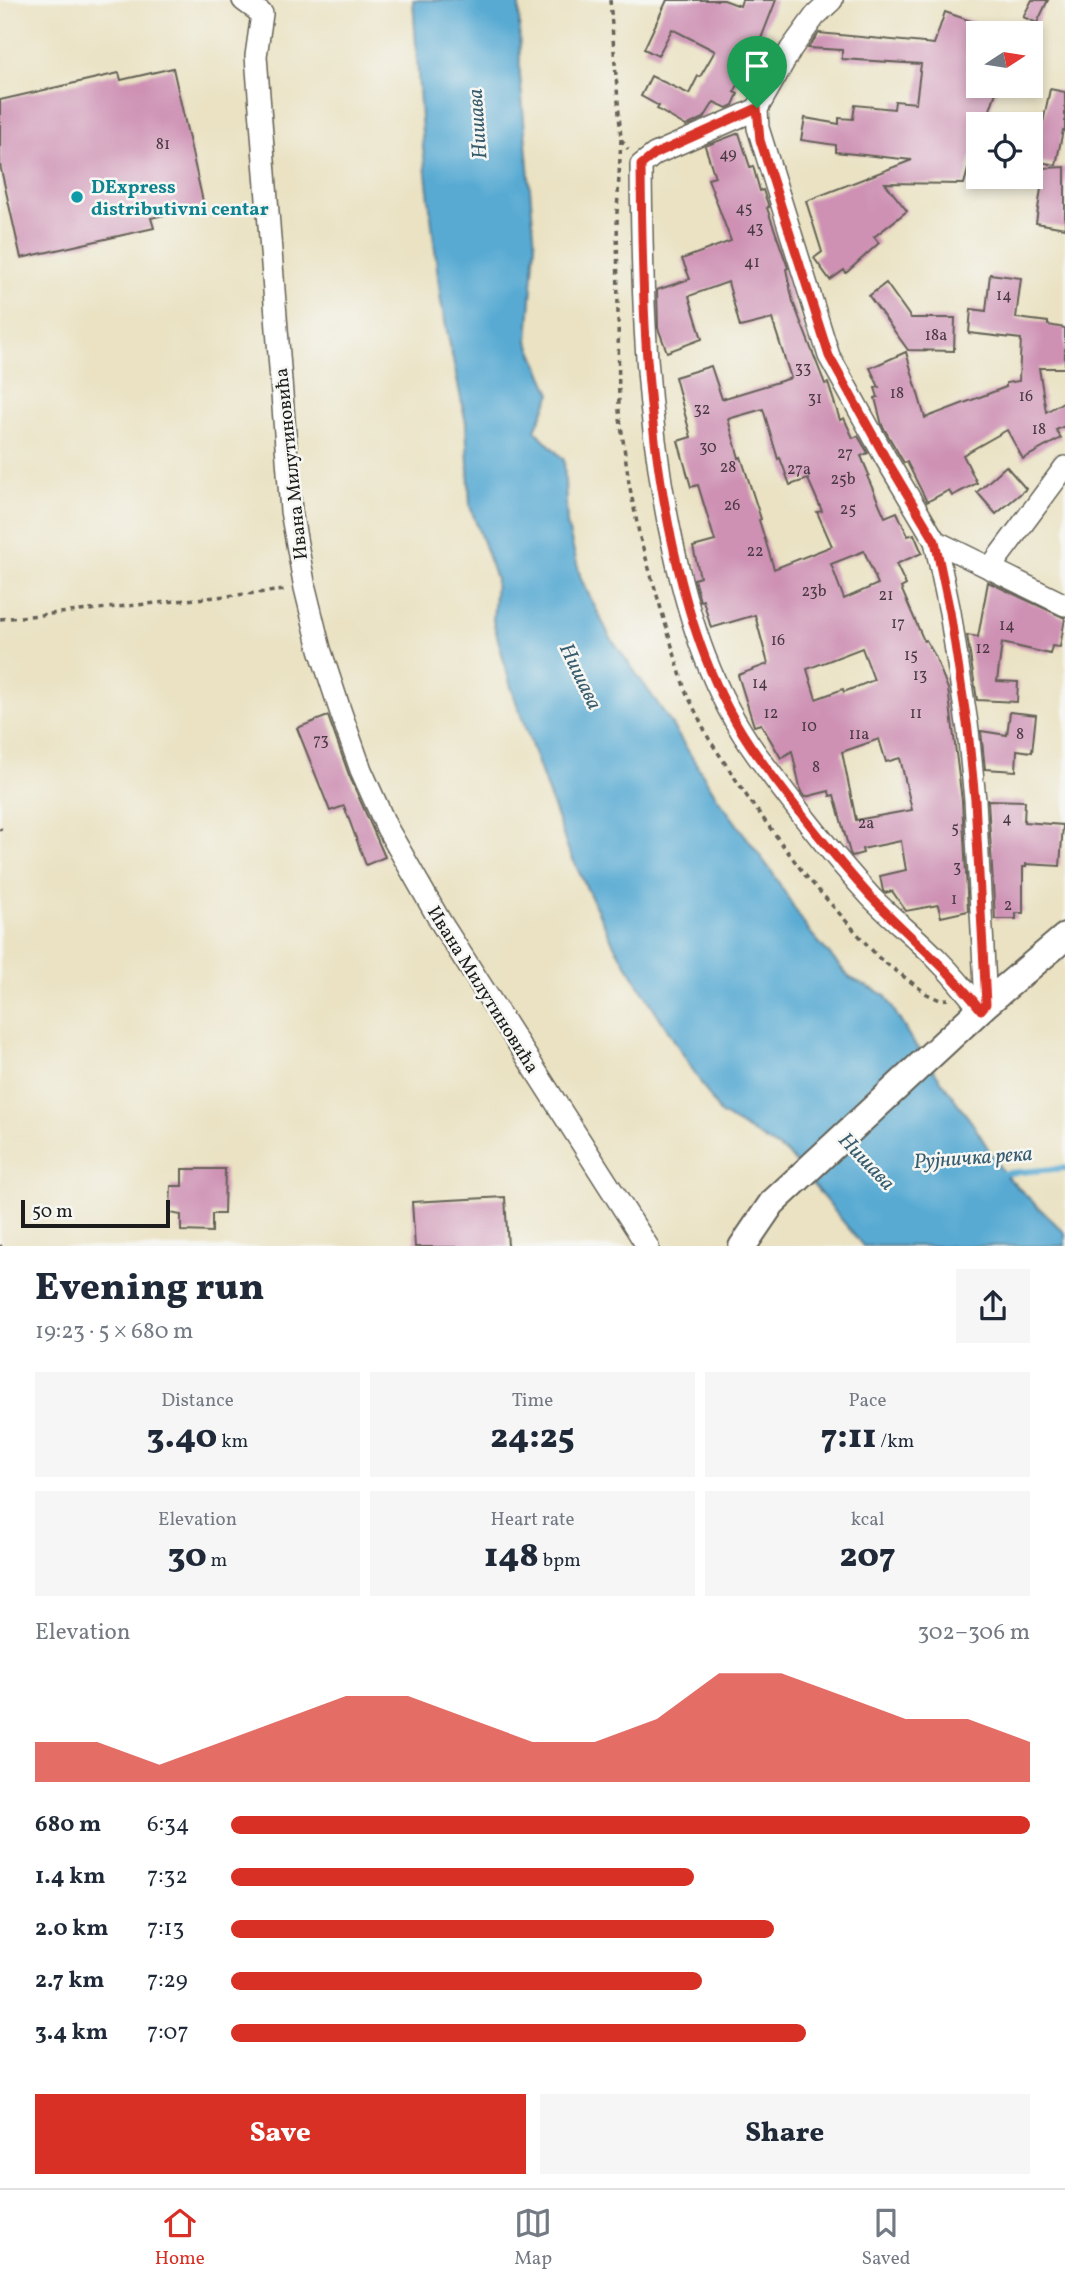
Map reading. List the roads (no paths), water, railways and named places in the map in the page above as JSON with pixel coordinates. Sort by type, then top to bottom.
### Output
[{"type":"street","name":"Ивана Милутиновића","points":[[243,0],[262,14],[257,56],[291,511],[305,588],[320,649],[361,770],[387,828],[440,921],[648,1246]]},
{"type":"street","points":[[832,0],[815,16],[792,49],[757,108],[655,154],[641,165],[643,310],[654,443],[683,589],[706,662],[730,713],[813,827],[870,896],[984,1007]]},
{"type":"street","points":[[757,108],[760,140],[829,356],[935,541],[950,612],[968,730],[975,800],[984,1007]]},
{"type":"street","points":[[990,568],[1065,467]]},
{"type":"street","points":[[935,541],[1065,605]]},
{"type":"street","points":[[743,1246],[772,1203],[984,1007],[1065,937]]},
{"type":"water","name":"Нишава","points":[[413,0],[519,0],[520,75],[535,245],[528,341],[551,394],[535,430],[564,460],[567,524],[581,579],[610,637],[663,711],[717,797],[772,872],[808,930],[850,978],[885,995],[911,1039],[973,1124],[1004,1174],[1065,1233],[1065,1246],[863,1246],[788,1154],[720,1113],[614,945],[568,849],[511,687],[493,621],[496,579],[470,506],[466,423],[441,302],[423,148]]},
{"type":"waterway","name":"Рујничка река","points":[[997,1174],[1065,1168]]},
{"type":"place","name":"DExpress distributivni centar","points":[[77,197]]}]
